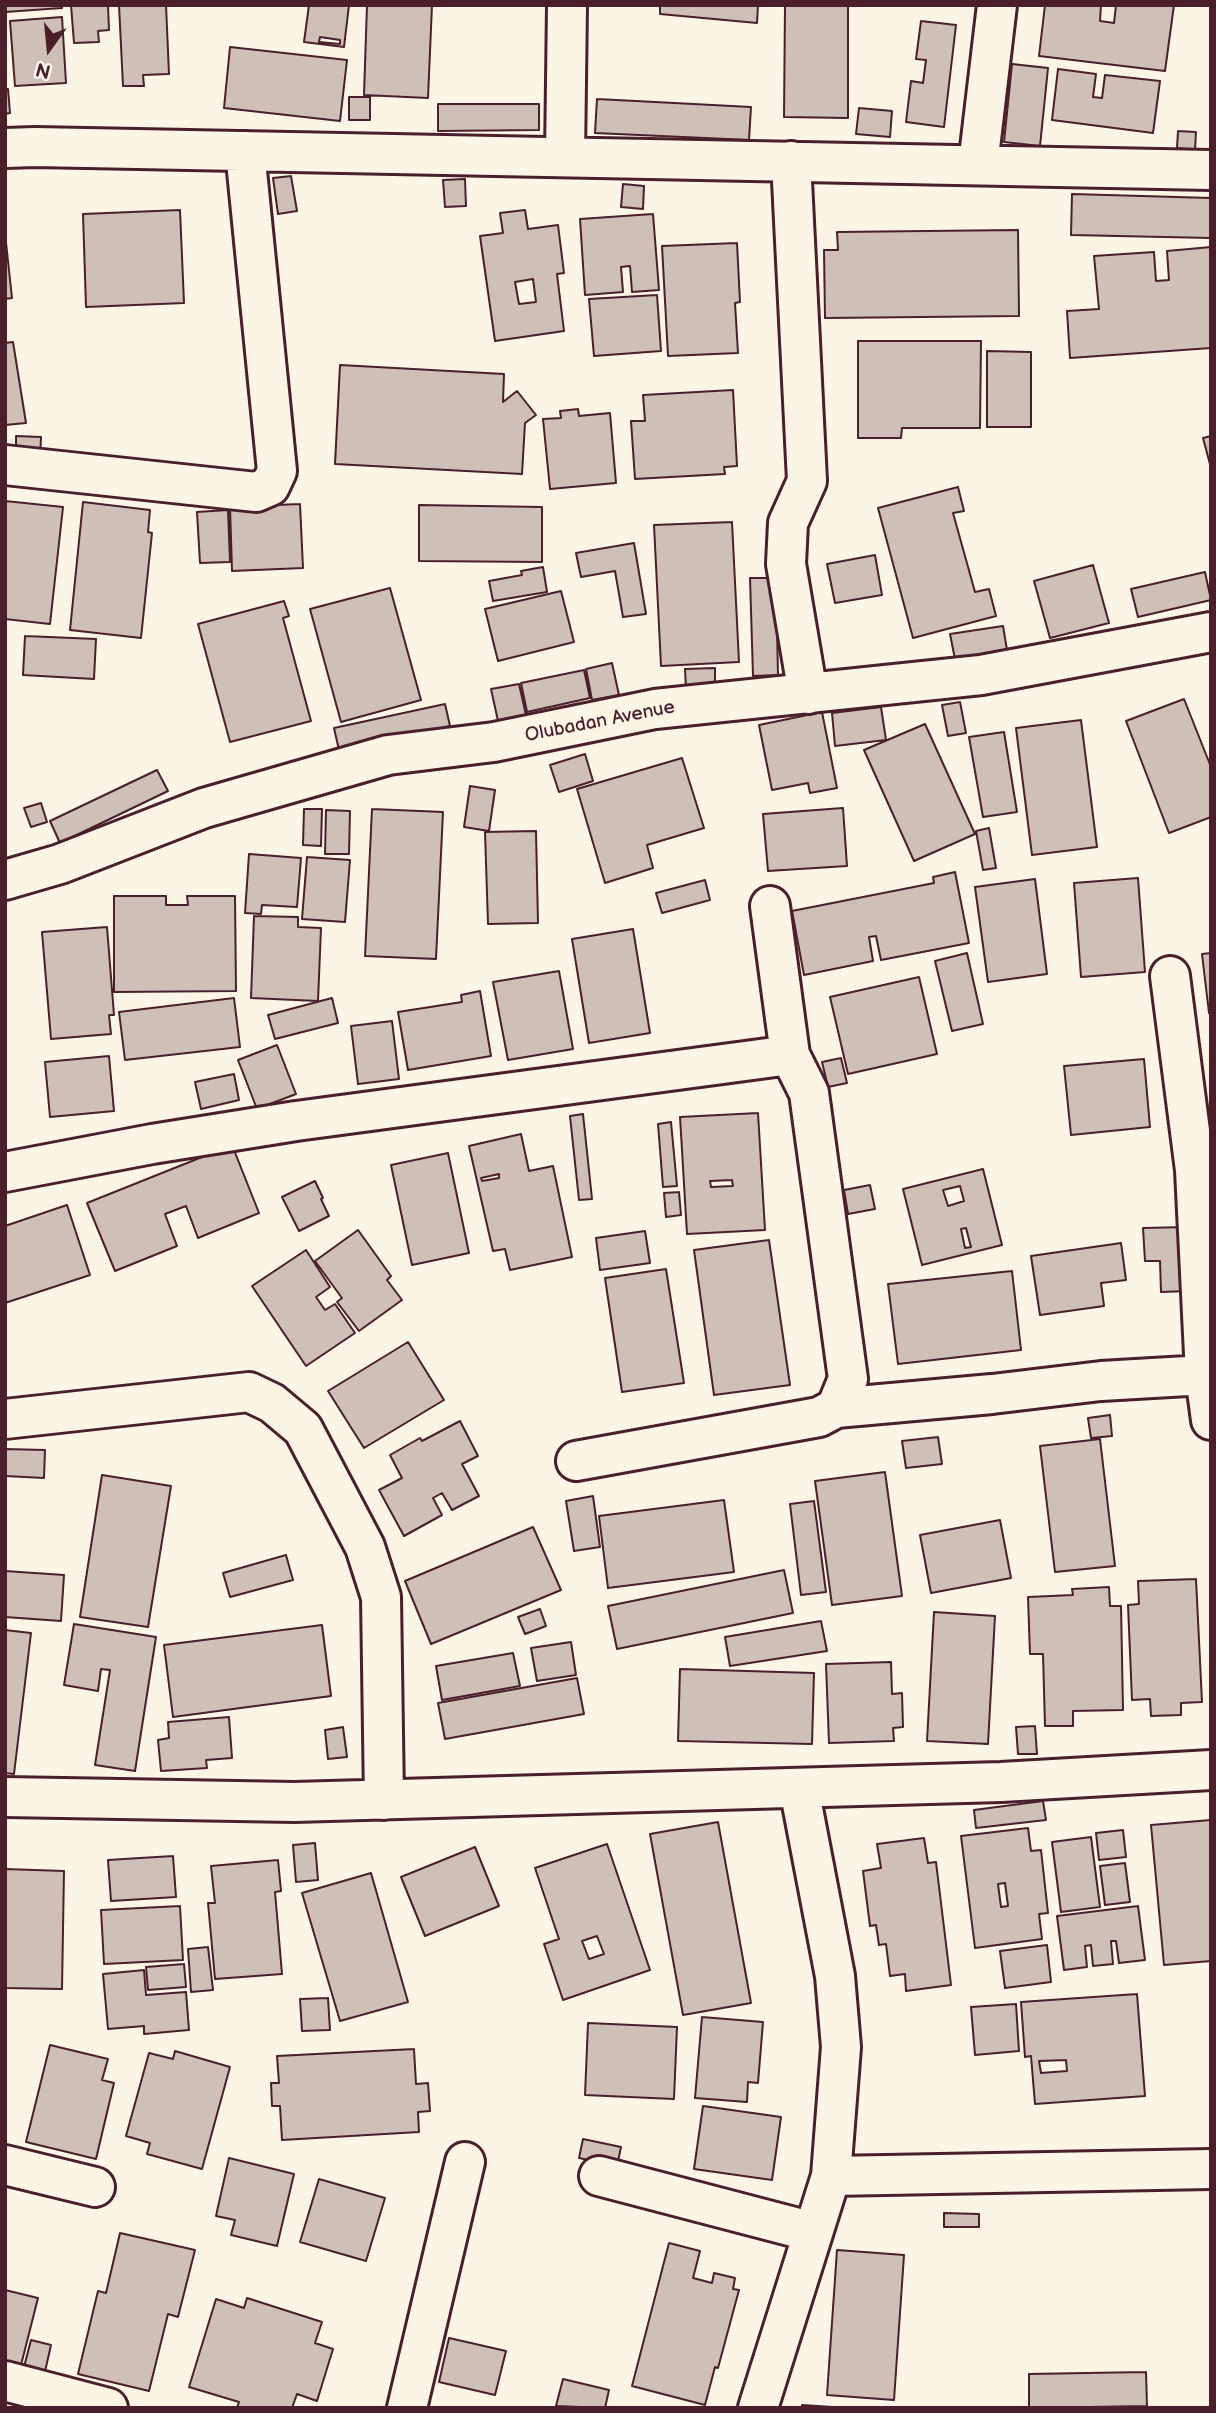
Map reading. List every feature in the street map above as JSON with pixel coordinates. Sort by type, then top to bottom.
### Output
[{"type":"street","points":[[565,157],[567,5]]},
{"type":"street","points":[[978,165],[997,5]]},
{"type":"street","points":[[5,148],[1211,170]]},
{"type":"street","points":[[5,465],[256,492],[270,486],[277,471],[245,151]]},
{"type":"street","points":[[791,161],[807,481],[788,523],[786,564],[796,610],[808,694]]},
{"type":"street","name":"Olubadan Avenue","points":[[5,880],[60,864],[204,808],[388,755],[494,742],[655,709],[981,675],[1211,632]]},
{"type":"street","points":[[770,905],[790,1055],[808,1093],[848,1379],[836,1408]]},
{"type":"street","points":[[1170,976],[1195,1170],[1203,1205],[1205,1375],[1211,1420]]},
{"type":"street","points":[[5,1172],[152,1144],[296,1121],[790,1055]]},
{"type":"street","points":[[576,1461],[819,1417],[836,1408],[1101,1381],[1205,1375]]},
{"type":"street","points":[[5,1419],[249,1392],[272,1403],[303,1429],[365,1547],[381,1597],[384,1800]]},
{"type":"street","points":[[5,1797],[295,1802],[1001,1782],[1211,1770]]},
{"type":"street","points":[[758,2408],[831,2176],[841,2046],[835,1976],[799,1788]]},
{"type":"street","points":[[407,2408],[465,2162]]},
{"type":"street","points":[[5,2165],[95,2187]]},
{"type":"street","points":[[831,2176],[1211,2169]]},
{"type":"street","points":[[599,2176],[813,2232]]},
{"type":"street","points":[[5,2381],[108,2408]]},
{"type":"building","points":[[5,5],[62,5],[62,8],[5,12]]},
{"type":"building","points":[[71,5],[108,5],[109,30],[98,31],[99,42],[74,43]]},
{"type":"building","points":[[119,5],[166,5],[169,74],[143,75],[144,86],[123,86]]},
{"type":"building","points":[[309,5],[349,5],[344,47],[304,42]],"holes":[[[320,37],[340,40],[340,44],[319,42]]]},
{"type":"building","points":[[367,5],[432,5],[428,98],[364,95]]},
{"type":"building","points":[[660,5],[758,5],[757,23],[660,14]]},
{"type":"building","points":[[785,5],[848,5],[848,118],[784,117]]},
{"type":"building","points":[[1045,5],[1101,5],[1100,21],[1114,23],[1116,5],[1174,5],[1165,71],[1039,56]]},
{"type":"building","points":[[62,17],[66,83],[15,86],[10,21]]},
{"type":"building","points":[[921,21],[956,25],[944,127],[906,122],[911,81],[923,83],[926,60],[916,59]]},
{"type":"building","points":[[230,47],[347,60],[340,121],[224,108]]},
{"type":"building","points":[[1012,64],[1048,68],[1040,146],[1004,142]]},
{"type":"building","points":[[1058,69],[1096,74],[1093,97],[1102,98],[1105,75],[1160,81],[1153,133],[1052,120]]},
{"type":"building","points":[[5,89],[8,89],[10,113],[5,114]]},
{"type":"building","points":[[349,97],[370,97],[370,120],[349,120]]},
{"type":"building","points":[[597,99],[751,107],[749,140],[595,133]]},
{"type":"building","points":[[438,104],[539,104],[539,130],[438,131]]},
{"type":"building","points":[[859,108],[892,111],[890,137],[856,134]]},
{"type":"building","points":[[1178,131],[1196,132],[1195,150],[1177,148]]},
{"type":"building","points":[[291,176],[297,211],[278,214],[273,178]]},
{"type":"building","points":[[465,179],[466,206],[445,207],[443,180]]},
{"type":"building","points":[[623,184],[644,186],[643,209],[621,207]]},
{"type":"building","points":[[1072,194],[1211,198],[1211,238],[1071,235]]},
{"type":"building","points":[[180,210],[184,303],[86,307],[83,214]]},
{"type":"building","points":[[525,210],[528,229],[558,225],[564,273],[557,274],[564,331],[495,341],[480,236],[503,233],[500,213]],"holes":[[[533,279],[536,302],[519,304],[515,282]]]},
{"type":"building","points":[[653,214],[659,290],[632,292],[630,266],[621,267],[623,292],[585,295],[580,219]]},
{"type":"building","points":[[1018,230],[1019,316],[825,318],[824,250],[838,250],[837,232]]},
{"type":"building","points":[[5,233],[12,298],[5,299]]},
{"type":"building","points":[[737,243],[740,302],[735,303],[738,353],[668,356],[662,246]]},
{"type":"building","points":[[1211,247],[1211,348],[1070,358],[1067,311],[1099,309],[1094,256],[1154,252],[1156,281],[1169,280],[1167,251]]},
{"type":"building","points":[[657,295],[661,351],[594,356],[589,299]]},
{"type":"building","points":[[858,341],[981,341],[980,428],[902,428],[901,438],[858,438]]},
{"type":"building","points":[[13,342],[26,423],[5,425],[5,343]]},
{"type":"building","points":[[987,351],[1031,352],[1031,427],[987,427]]},
{"type":"building","points":[[340,365],[504,374],[503,402],[517,391],[536,415],[525,423],[522,474],[335,464]]},
{"type":"building","points":[[733,390],[737,466],[724,467],[725,474],[635,479],[631,421],[645,421],[643,395]]},
{"type":"building","points":[[578,409],[579,416],[610,413],[616,483],[550,489],[543,419],[561,418],[560,411]]},
{"type":"building","points":[[16,436],[41,437],[40,459],[16,459]]},
{"type":"building","points":[[1211,436],[1211,468],[1203,438]]},
{"type":"building","points":[[958,487],[964,511],[953,513],[975,592],[989,589],[996,616],[913,638],[878,508]]},
{"type":"building","points":[[5,501],[63,507],[50,624],[5,619]]},
{"type":"building","points":[[83,502],[150,510],[148,532],[152,533],[141,638],[70,630]]},
{"type":"building","points":[[300,504],[303,568],[232,571],[230,507]]},
{"type":"building","points":[[419,505],[542,507],[542,562],[419,561]]},
{"type":"building","points":[[228,510],[230,562],[200,563],[197,512]]},
{"type":"building","points":[[732,522],[739,662],[661,666],[654,525]]},
{"type":"building","points":[[634,543],[646,614],[623,617],[615,571],[581,577],[576,553]]},
{"type":"building","points":[[875,555],[882,595],[835,603],[827,564]]},
{"type":"building","points":[[1093,565],[1109,623],[1050,638],[1034,581]]},
{"type":"building","points":[[543,567],[547,592],[493,601],[489,581],[522,575],[521,571]]},
{"type":"building","points":[[1205,572],[1211,600],[1138,617],[1131,589]]},
{"type":"building","points":[[750,578],[776,578],[778,675],[753,676]]},
{"type":"building","points":[[390,588],[421,700],[341,722],[310,609]]},
{"type":"building","points":[[561,591],[574,642],[498,661],[485,609]]},
{"type":"building","points":[[284,601],[289,616],[283,618],[311,721],[230,742],[198,624]]},
{"type":"building","points":[[1003,626],[1008,656],[956,664],[950,634]]},
{"type":"building","points":[[25,636],[96,639],[94,679],[23,675]]},
{"type":"building","points":[[612,663],[619,695],[592,700],[586,669]]},
{"type":"building","points":[[715,668],[715,688],[686,689],[685,669]]},
{"type":"building","points":[[584,670],[590,698],[527,712],[521,683]]},
{"type":"building","points":[[519,684],[526,715],[498,721],[491,689]]},
{"type":"building","points":[[1184,699],[1211,767],[1211,817],[1169,833],[1126,721]]},
{"type":"building","points":[[960,702],[966,733],[948,736],[942,705]]},
{"type":"building","points":[[445,704],[450,726],[339,750],[334,728]]},
{"type":"building","points":[[881,707],[886,740],[835,746],[832,713]]},
{"type":"building","points":[[822,712],[837,788],[810,793],[808,783],[772,790],[759,725]]},
{"type":"building","points":[[1081,720],[1097,847],[1032,855],[1016,728]]},
{"type":"building","points":[[925,724],[975,834],[914,861],[864,750]]},
{"type":"building","points":[[1004,732],[1017,812],[983,817],[969,737]]},
{"type":"building","points":[[585,754],[593,781],[559,792],[550,765]]},
{"type":"building","points":[[682,758],[704,828],[647,845],[653,868],[605,883],[577,789]]},
{"type":"building","points":[[157,770],[168,791],[60,843],[50,821]]},
{"type":"building","points":[[470,786],[495,790],[489,831],[464,827]]},
{"type":"building","points":[[41,803],[47,822],[31,827],[24,808]]},
{"type":"building","points":[[843,808],[847,866],[768,871],[763,814]]},
{"type":"building","points":[[304,809],[322,809],[321,846],[303,845]]},
{"type":"building","points":[[372,809],[443,812],[436,959],[365,956]]},
{"type":"building","points":[[326,810],[350,811],[349,854],[325,854]]},
{"type":"building","points":[[989,828],[996,868],[983,870],[976,831]]},
{"type":"building","points":[[536,831],[538,923],[488,924],[485,832]]},
{"type":"building","points":[[249,854],[301,858],[297,907],[262,905],[261,914],[245,913]]},
{"type":"building","points":[[307,857],[350,860],[345,922],[302,919]]},
{"type":"building","points":[[955,872],[969,943],[881,960],[876,936],[869,937],[873,961],[804,975],[792,911],[934,883],[933,877]]},
{"type":"building","points":[[1138,878],[1145,972],[1081,977],[1074,883]]},
{"type":"building","points":[[1035,879],[1047,974],[988,982],[975,887]]},
{"type":"building","points":[[705,880],[710,900],[662,913],[656,893]]},
{"type":"building","points":[[114,896],[166,896],[166,905],[188,905],[187,896],[235,896],[236,991],[114,992]]},
{"type":"building","points":[[254,916],[298,917],[298,927],[321,928],[318,1001],[251,998]]},
{"type":"building","points":[[107,927],[114,1015],[109,1015],[111,1034],[51,1039],[42,932]]},
{"type":"building","points":[[633,929],[650,1033],[589,1043],[572,939]]},
{"type":"building","points":[[967,953],[983,1024],[952,1031],[935,961]]},
{"type":"building","points":[[1211,953],[1211,1012],[1209,1013],[1202,954]]},
{"type":"building","points":[[559,971],[573,1049],[508,1060],[493,982]]},
{"type":"building","points":[[919,977],[937,1054],[848,1074],[830,997]]},
{"type":"building","points":[[480,991],[491,1056],[408,1070],[398,1012],[462,1002],[461,995]]},
{"type":"building","points":[[234,998],[240,1047],[125,1060],[119,1012]]},
{"type":"building","points":[[332,998],[338,1023],[275,1039],[268,1015]]},
{"type":"building","points":[[392,1021],[399,1079],[358,1084],[351,1026]]},
{"type":"building","points":[[277,1045],[296,1094],[257,1109],[238,1060]]},
{"type":"building","points":[[109,1056],[114,1111],[50,1117],[45,1062]]},
{"type":"building","points":[[841,1058],[847,1083],[828,1087],[822,1062]]},
{"type":"building","points":[[1144,1059],[1150,1127],[1071,1135],[1064,1066]]},
{"type":"building","points":[[234,1074],[239,1100],[201,1109],[195,1082]]},
{"type":"building","points":[[758,1113],[765,1230],[687,1234],[680,1117]],"holes":[[[732,1180],[733,1186],[711,1187],[710,1181]]]},
{"type":"building","points":[[583,1114],[592,1199],[579,1200],[570,1116]]},
{"type":"building","points":[[671,1122],[677,1186],[663,1187],[658,1124]]},
{"type":"building","points":[[521,1134],[529,1171],[553,1166],[572,1257],[510,1270],[505,1249],[493,1251],[469,1146]],"holes":[[[499,1174],[499,1178],[482,1181],[481,1178]]]},
{"type":"building","points":[[232,1145],[259,1213],[198,1238],[186,1206],[165,1214],[177,1246],[115,1271],[87,1203]]},
{"type":"building","points":[[448,1153],[469,1253],[412,1265],[391,1165]]},
{"type":"building","points":[[983,1169],[1002,1245],[922,1265],[903,1189]],"holes":[[[960,1186],[964,1201],[948,1206],[943,1190]],[[966,1228],[971,1247],[965,1248],[961,1229]]]},
{"type":"building","points":[[315,1181],[329,1216],[299,1231],[282,1197]]},
{"type":"building","points":[[870,1185],[875,1209],[848,1214],[844,1190]]},
{"type":"building","points":[[679,1192],[681,1215],[666,1217],[664,1193]]},
{"type":"building","points":[[67,1205],[90,1275],[5,1303],[5,1226]]},
{"type":"building","points":[[1187,1227],[1189,1291],[1161,1292],[1160,1261],[1145,1261],[1143,1228]]},
{"type":"building","points":[[358,1230],[391,1276],[387,1280],[402,1300],[359,1331],[337,1302],[342,1298],[315,1261]]},
{"type":"building","points":[[645,1231],[650,1263],[600,1270],[596,1238]]},
{"type":"building","points":[[769,1240],[790,1385],[714,1395],[694,1250]]},
{"type":"building","points":[[1121,1243],[1126,1280],[1101,1283],[1104,1306],[1040,1315],[1031,1256]]},
{"type":"building","points":[[306,1250],[330,1287],[316,1297],[325,1310],[335,1304],[355,1333],[306,1366],[252,1286]]},
{"type":"building","points":[[666,1269],[684,1383],[622,1392],[605,1278]]},
{"type":"building","points":[[1012,1271],[1021,1350],[898,1364],[888,1284]]},
{"type":"building","points":[[408,1342],[444,1400],[364,1448],[328,1391]]},
{"type":"building","points":[[1110,1415],[1112,1436],[1091,1438],[1088,1418]]},
{"type":"building","points":[[460,1421],[478,1456],[462,1464],[479,1496],[452,1510],[442,1493],[433,1498],[442,1515],[404,1536],[379,1490],[402,1478],[390,1455],[420,1438],[422,1441]]},
{"type":"building","points":[[938,1437],[942,1464],[906,1468],[902,1441]]},
{"type":"building","points":[[1100,1439],[1115,1566],[1055,1572],[1040,1446]]},
{"type":"building","points":[[5,1449],[45,1450],[44,1478],[5,1476]]},
{"type":"building","points":[[885,1472],[902,1596],[832,1605],[815,1481]]},
{"type":"building","points":[[102,1475],[171,1486],[148,1627],[80,1617]]},
{"type":"building","points":[[593,1496],[600,1547],[574,1551],[566,1501]]},
{"type":"building","points":[[724,1500],[734,1572],[608,1588],[599,1516]]},
{"type":"building","points":[[814,1501],[826,1592],[801,1595],[790,1504]]},
{"type":"building","points":[[1000,1520],[1011,1578],[931,1593],[920,1535]]},
{"type":"building","points":[[533,1527],[561,1590],[431,1644],[405,1581]]},
{"type":"building","points":[[286,1555],[293,1580],[230,1597],[223,1573]]},
{"type":"building","points":[[784,1570],[793,1613],[617,1649],[608,1606]]},
{"type":"building","points":[[5,1571],[64,1575],[61,1621],[5,1617]]},
{"type":"building","points":[[1196,1579],[1202,1702],[1181,1703],[1181,1715],[1151,1716],[1150,1699],[1132,1700],[1128,1605],[1139,1604],[1138,1581]]},
{"type":"building","points":[[1109,1587],[1110,1606],[1121,1606],[1123,1710],[1073,1711],[1073,1726],[1045,1726],[1043,1654],[1030,1654],[1028,1597],[1073,1595],[1072,1589]]},
{"type":"building","points":[[540,1609],[546,1626],[525,1634],[518,1617]]},
{"type":"building","points":[[934,1612],[995,1616],[988,1744],[927,1741]]},
{"type":"building","points":[[821,1621],[827,1651],[730,1666],[725,1637]]},
{"type":"building","points":[[74,1624],[156,1637],[135,1771],[95,1765],[110,1670],[101,1669],[98,1691],[64,1685]]},
{"type":"building","points":[[322,1625],[331,1696],[173,1717],[164,1645]]},
{"type":"building","points":[[5,1630],[31,1633],[14,1774],[5,1773]]},
{"type":"building","points":[[571,1642],[576,1675],[537,1681],[531,1648]]},
{"type":"building","points":[[513,1653],[520,1686],[442,1700],[436,1666]]},
{"type":"building","points":[[891,1662],[892,1694],[902,1693],[903,1727],[893,1728],[894,1741],[829,1743],[826,1664]]},
{"type":"building","points":[[680,1669],[814,1673],[812,1744],[678,1741]]},
{"type":"building","points":[[577,1678],[584,1714],[445,1739],[438,1703]]},
{"type":"building","points":[[229,1717],[232,1758],[206,1760],[207,1768],[161,1771],[158,1740],[169,1738],[168,1722]]},
{"type":"building","points":[[1035,1726],[1037,1754],[1018,1754],[1016,1727]]},
{"type":"building","points":[[343,1727],[347,1757],[328,1759],[325,1730]]},
{"type":"building","points":[[1043,1801],[1046,1820],[976,1828],[974,1810]]},
{"type":"building","points":[[1211,1820],[1211,1961],[1164,1965],[1151,1825]]},
{"type":"building","points":[[718,1822],[751,2003],[683,2015],[650,1834]]},
{"type":"building","points":[[1028,1828],[1031,1851],[1041,1850],[1048,1913],[1039,1914],[1042,1939],[975,1948],[961,1836]],"holes":[[[1005,1883],[1008,1906],[1001,1907],[998,1884]]]},
{"type":"building","points":[[1123,1830],[1126,1857],[1099,1860],[1096,1833]]},
{"type":"building","points":[[1091,1837],[1100,1907],[1061,1912],[1052,1842]]},
{"type":"building","points":[[924,1838],[928,1863],[936,1862],[951,1985],[906,1991],[905,1974],[890,1976],[886,1944],[879,1945],[876,1925],[870,1926],[863,1871],[881,1868],[877,1844]]},
{"type":"building","points":[[315,1843],[318,1880],[296,1882],[293,1845]]},
{"type":"building","points":[[607,1844],[650,1970],[563,2000],[544,1944],[559,1939],[535,1868]],"holes":[[[597,1936],[604,1954],[589,1959],[582,1941]]]},
{"type":"building","points":[[475,1847],[499,1906],[425,1936],[401,1877]]},
{"type":"building","points":[[173,1856],[176,1897],[111,1901],[108,1860]]},
{"type":"building","points":[[278,1860],[281,1891],[275,1892],[282,1974],[215,1979],[208,1903],[215,1903],[211,1866]]},
{"type":"building","points":[[1125,1863],[1130,1902],[1105,1905],[1100,1866]]},
{"type":"building","points":[[5,1869],[64,1871],[62,1989],[5,1988]]},
{"type":"building","points":[[371,1873],[408,2002],[340,2021],[302,1893]]},
{"type":"building","points":[[180,1906],[183,1960],[104,1964],[101,1910]]},
{"type":"building","points":[[1138,1906],[1145,1960],[1119,1963],[1116,1941],[1111,1941],[1113,1964],[1093,1966],[1091,1945],[1085,1946],[1087,1967],[1064,1970],[1057,1916]]},
{"type":"building","points":[[1047,1945],[1051,1982],[1005,1988],[1000,1951]]},
{"type":"building","points":[[208,1947],[213,1990],[191,1992],[188,1949]]},
{"type":"building","points":[[184,1964],[186,1987],[148,1990],[146,1967]]},
{"type":"building","points":[[144,1970],[146,1995],[186,1992],[189,2030],[144,2034],[144,2026],[108,2029],[103,1974]]},
{"type":"building","points":[[1137,1994],[1145,2096],[1035,2104],[1031,2056],[1025,2057],[1021,2002]],"holes":[[[1066,2060],[1067,2071],[1041,2073],[1039,2061]]]},
{"type":"building","points":[[328,1998],[330,2030],[302,2031],[300,1999]]},
{"type":"building","points":[[1016,2004],[1019,2051],[975,2055],[971,2007]]},
{"type":"building","points":[[702,2017],[763,2022],[758,2083],[748,2082],[747,2102],[695,2098]]},
{"type":"building","points":[[588,2023],[677,2027],[674,2099],[585,2095]]},
{"type":"building","points":[[50,2045],[108,2059],[102,2080],[114,2083],[96,2159],[26,2142]]},
{"type":"building","points":[[414,2049],[416,2084],[428,2083],[430,2111],[418,2112],[419,2132],[282,2140],[280,2106],[272,2106],[271,2083],[279,2083],[277,2056]]},
{"type":"building","points":[[175,2051],[230,2067],[202,2169],[147,2154],[150,2143],[126,2136],[149,2053],[173,2059]]},
{"type":"building","points":[[703,2106],[781,2117],[772,2180],[694,2169]]},
{"type":"building","points":[[583,2139],[621,2147],[617,2166],[579,2158]]},
{"type":"building","points":[[229,2158],[294,2174],[277,2246],[231,2235],[235,2220],[216,2216]]},
{"type":"building","points":[[319,2179],[385,2198],[366,2261],[300,2242]]},
{"type":"building","points":[[944,2213],[979,2214],[979,2227],[944,2227]]},
{"type":"building","points":[[120,2233],[195,2250],[178,2317],[168,2314],[149,2391],[78,2374],[98,2291],[106,2293]]},
{"type":"building","points":[[669,2243],[700,2251],[693,2278],[712,2283],[714,2273],[735,2278],[733,2289],[739,2290],[705,2405],[632,2386]]},
{"type":"building","points":[[837,2250],[904,2255],[894,2400],[827,2395]]},
{"type":"building","points":[[5,2290],[38,2298],[21,2365],[5,2362]]},
{"type":"building","points":[[247,2298],[322,2322],[315,2343],[333,2349],[317,2401],[297,2394],[292,2408],[237,2408],[239,2402],[189,2387],[216,2299],[244,2308]]},
{"type":"building","points":[[449,2338],[506,2351],[495,2395],[439,2382]]},
{"type":"building","points":[[31,2340],[51,2345],[44,2376],[23,2371]]},
{"type":"building","points":[[1146,2372],[1147,2406],[1029,2408],[1029,2374]]},
{"type":"building","points":[[563,2379],[609,2390],[605,2408],[556,2406]]},
{"type":"building","points":[[802,2405],[847,2408],[802,2408]]}]
